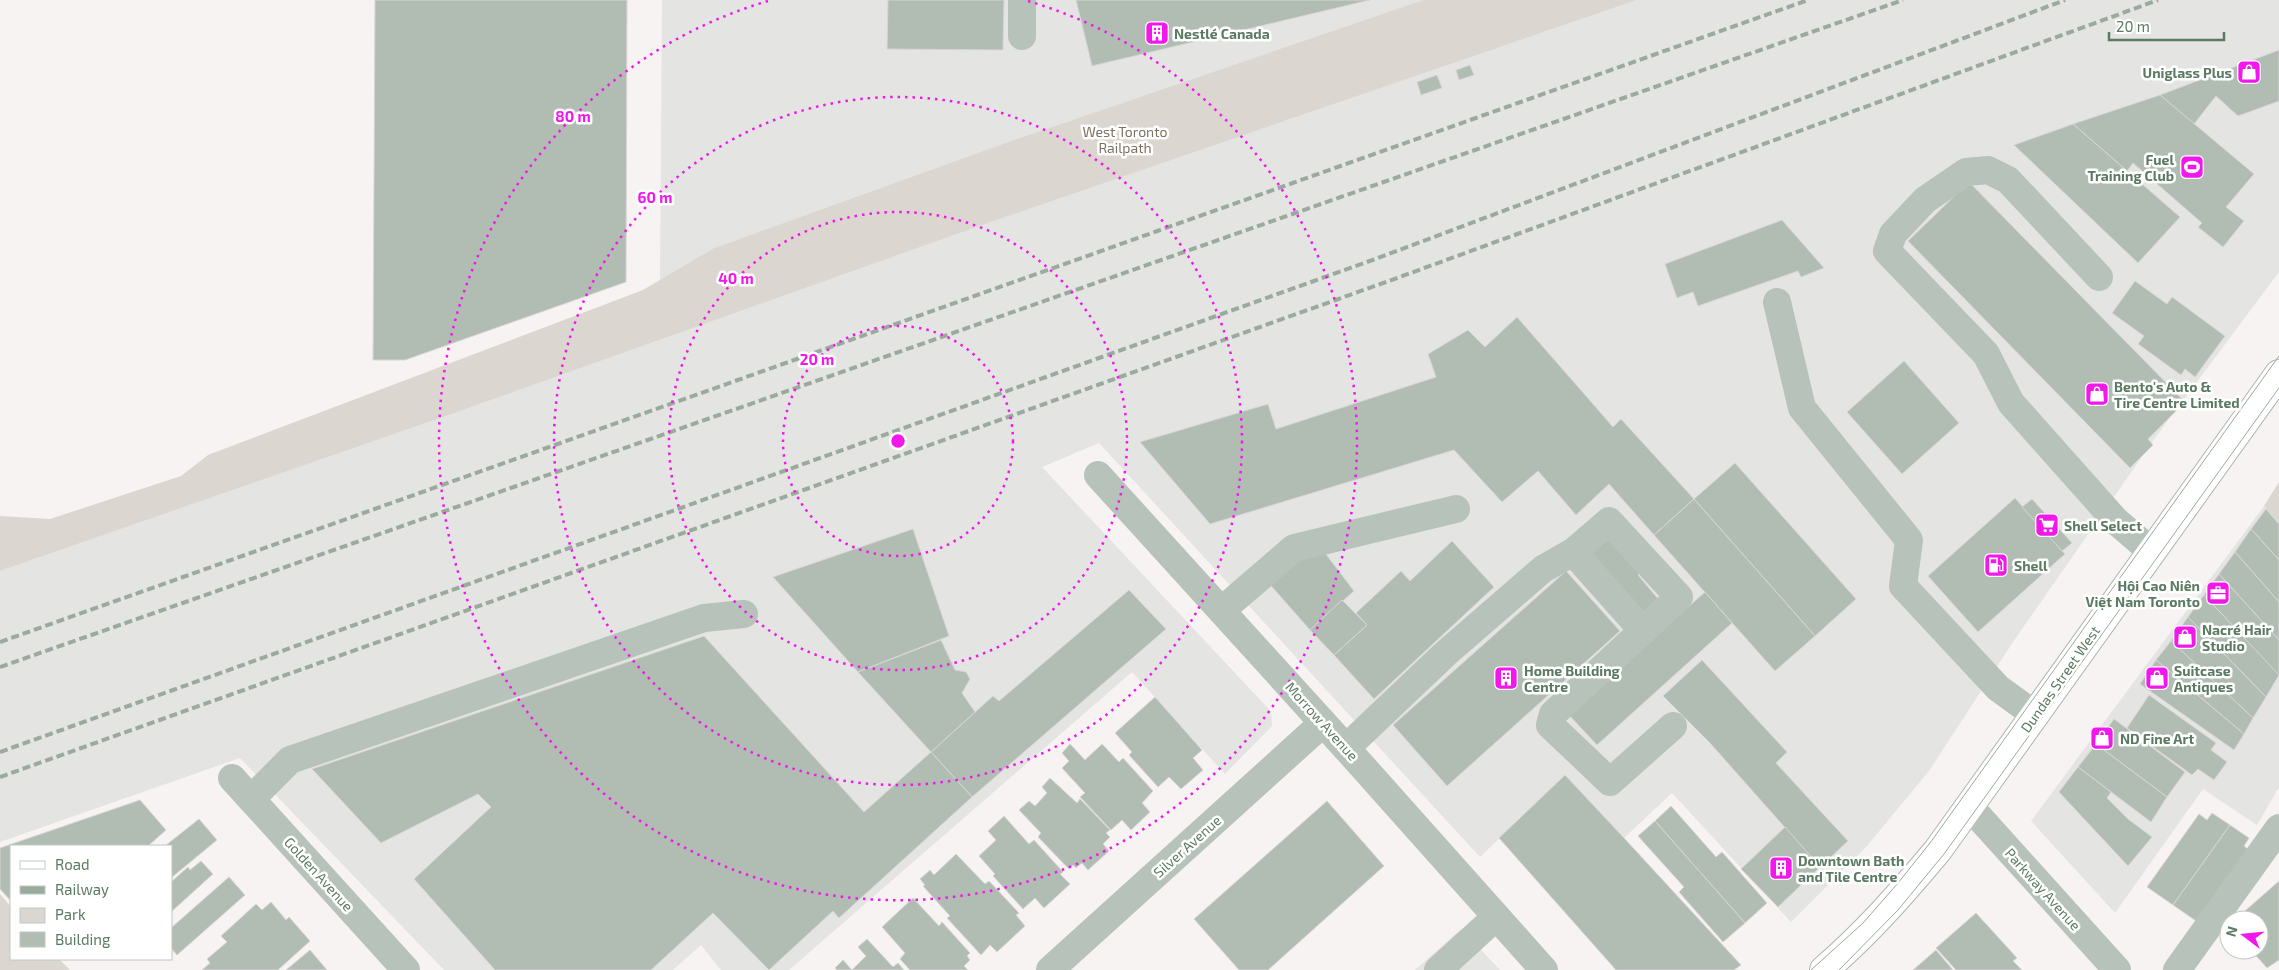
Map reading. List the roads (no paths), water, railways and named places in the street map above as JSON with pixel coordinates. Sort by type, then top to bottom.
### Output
[{"type":"main road","name":"Dundas Street West","points":[[1824,970],[1854,945],[1896,901],[1970,807],[2279,374]]},
{"type":"street","points":[[1022,0],[1022,36]]},
{"type":"street","points":[[2099,277],[2008,180],[1988,170],[1966,172],[1926,200],[1892,234],[1887,251],[1986,354],[2011,403],[2116,521],[2151,551]]},
{"type":"street","points":[[1777,302],[1802,408],[1909,540],[1903,586],[1998,688],[2035,715]]},
{"type":"street","name":"Morrow Avenue","points":[[1098,475],[1324,723],[1544,970]]},
{"type":"street","points":[[1222,610],[1294,548],[1456,509]]},
{"type":"street","points":[[1346,748],[1445,654],[1543,569],[1572,552],[1609,521],[1679,597],[1553,714],[1550,725],[1610,782],[1672,726]]},
{"type":"street","points":[[1572,552],[1643,631]]},
{"type":"street","points":[[251,799],[290,760],[704,618],[744,614]]},
{"type":"street","name":"Silver Avenue","points":[[1050,970],[1324,723]]},
{"type":"street","name":"Golden Avenue","points":[[232,778],[406,970]]},
{"type":"street","name":"Parkway Avenue","points":[[1970,807],[2117,970]]},
{"type":"street","points":[[2177,970],[2279,828]]},
{"type":"street","points":[[1438,970],[1496,917]]},
{"type":"tram line","points":[[1811,970],[1863,923],[1930,843],[2279,356]]},
{"type":"tram line","points":[[1839,970],[1898,910],[1944,854],[2279,388]]},
{"type":"railway","points":[[0,642],[1808,0]]},
{"type":"railway","points":[[0,667],[1903,0]]},
{"type":"railway","points":[[0,752],[1378,258],[2065,0]]},
{"type":"railway","points":[[0,777],[1386,282],[2158,0]]},
{"type":"place","name":"Nestlé Canada","points":[[1157,33]]},
{"type":"place","name":"Uniglass Plus","points":[[2249,72]]},
{"type":"place","name":"Fuel Training Club","points":[[2192,167]]},
{"type":"place","name":"Bento's Auto & Tire Centre Limited","points":[[2097,394]]},
{"type":"place","name":"Shell Select","points":[[2047,525]]},
{"type":"place","name":"Shell","points":[[1996,565]]},
{"type":"place","name":"Hội Cao Niên Việt Nam Toronto","points":[[2218,593]]},
{"type":"place","name":"Nacré Hair Studio","points":[[2185,637]]},
{"type":"place","name":"Home Building Centre","points":[[1506,678]]},
{"type":"place","name":"Suitcase Antiques","points":[[2157,678]]},
{"type":"place","name":"ND Fine Art","points":[[2102,738]]},
{"type":"place","name":"Downtown Bath and Tile Centre","points":[[1781,868]]},
{"type":"park label","name":"West Toronto Railpath","points":[[1125,140]]}]
